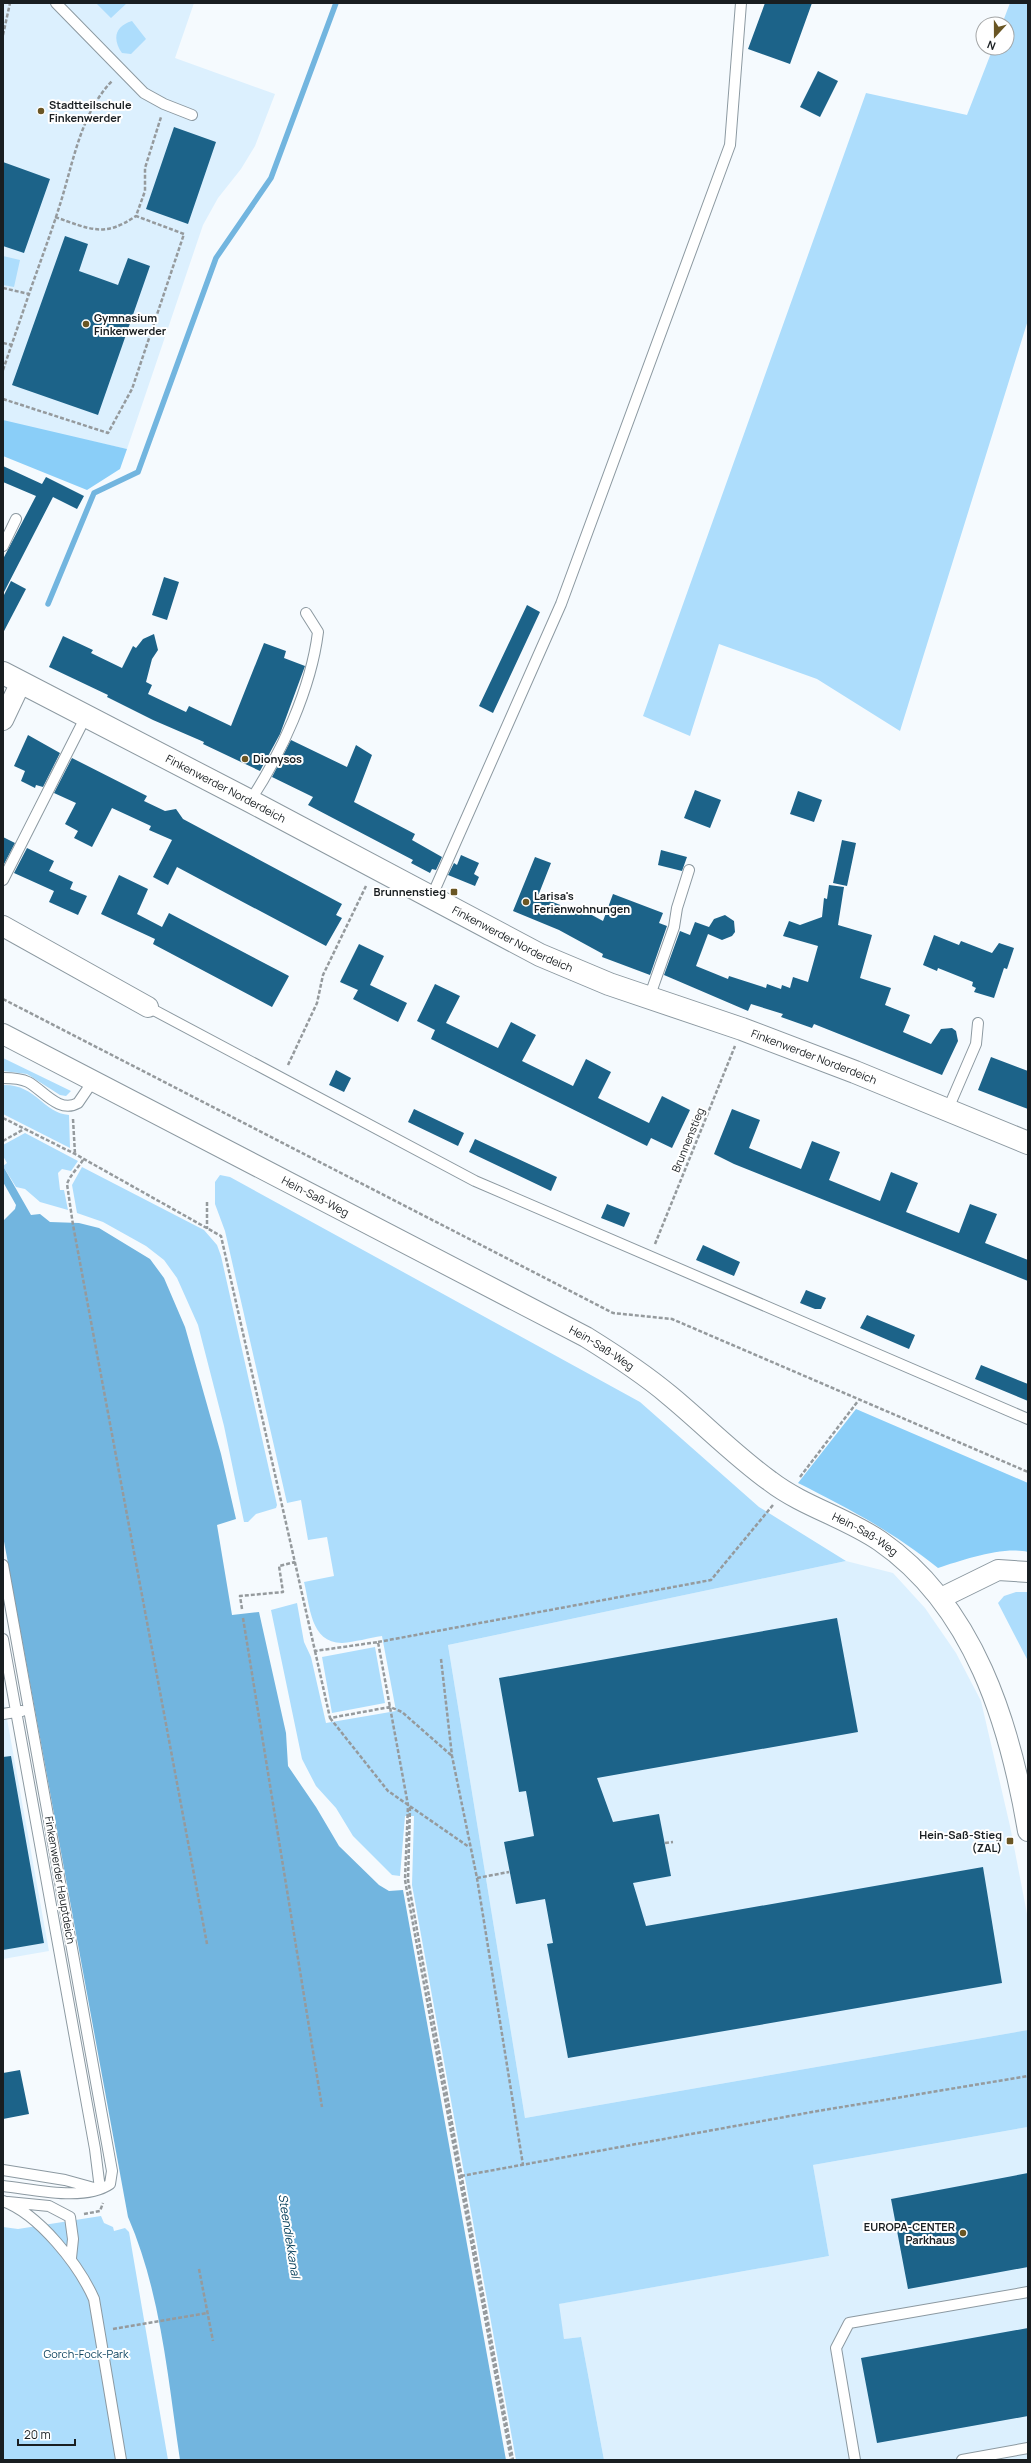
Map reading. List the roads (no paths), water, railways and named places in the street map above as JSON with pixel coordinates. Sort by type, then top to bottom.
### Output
[{"type":"street","name":"Finkenwerder Norderdeich","points":[[3,720],[12,678],[250,801],[540,955],[649,998],[742,1029],[948,1109],[1028,1143]]},
{"type":"street","points":[[3,926],[148,1007]]},
{"type":"street","name":"Hein-Saß-Weg","points":[[3,1034],[586,1337],[640,1372],[668,1394],[756,1471],[784,1491],[846,1522],[881,1542],[919,1572],[942,1598],[959,1624],[981,1668],[1003,1724],[1028,1831]]},
{"type":"street","points":[[942,1598],[998,1570],[1028,1572]]},
{"type":"lane","points":[[56,3],[144,93],[164,104],[192,115]]},
{"type":"lane","points":[[431,898],[561,604],[730,144],[741,3]]},
{"type":"lane","points":[[3,546],[16,519]]},
{"type":"lane","points":[[250,801],[266,777],[312,666],[318,632],[306,613]]},
{"type":"lane","points":[[3,880],[86,716]]},
{"type":"lane","points":[[649,998],[674,927],[677,908],[689,870]]},
{"type":"lane","points":[[148,1007],[474,1180],[649,1257],[1028,1418]]},
{"type":"lane","points":[[948,1109],[976,1044],[978,1023]]},
{"type":"lane","points":[[3,1078],[24,1080],[56,1102],[65,1106],[72,1105],[81,1100],[93,1081]]},
{"type":"lane","name":"Finkenwerder Hauptdeich","points":[[3,1566],[112,2171],[110,2184],[100,2189]]},
{"type":"lane","points":[[3,1639],[100,2189]]},
{"type":"lane","points":[[3,1714],[30,1710]]},
{"type":"lane","points":[[3,2170],[65,2180],[100,2189]]},
{"type":"lane","points":[[3,2186],[62,2194],[100,2189]]},
{"type":"lane","points":[[4,2201],[49,2206],[70,2217],[73,2239],[71,2258]]},
{"type":"lane","points":[[4,2201],[30,2218],[71,2258],[94,2300],[120,2460]]},
{"type":"lane","points":[[855,2460],[836,2348],[849,2323],[1028,2292]]},
{"type":"lane","points":[[962,2460],[1028,2448]]},
{"type":"water","name":"Steendiekkanal","points":[[3,1166],[31,1215],[40,1214],[50,1222],[79,1223],[99,1228],[150,1259],[164,1278],[185,1327],[221,1454],[236,1519],[217,1525],[232,1615],[259,1612],[286,1733],[288,1766],[316,1807],[339,1846],[379,1885],[389,1891],[403,1890],[506,2460],[180,2460],[162,2337],[148,2276],[128,2217],[3,1536],[3,1221],[15,1209],[16,1205],[3,1182]]},
{"type":"waterway","points":[[48,604],[94,493],[138,472],[216,258],[271,178],[336,3]]},
{"type":"place","name":"Stadtteilschule Finkenwerder","points":[[41,111]]},
{"type":"place","name":"Gymnasium Finkenwerder","points":[[86,324]]},
{"type":"place","name":"Dionysos","points":[[245,759]]},
{"type":"place","name":"Brunnenstieg","points":[[454,892]]},
{"type":"place","name":"Larisa's Ferienwohnungen","points":[[526,902]]},
{"type":"place","name":"Hein-Saß-Stieg (ZAL)","points":[[1010,1841]]},
{"type":"place","name":"EUROPA-CENTER Parkhaus","points":[[963,2233]]},
{"type":"park label","name":"Gorch-Fock-Park","points":[[86,2354]]}]
